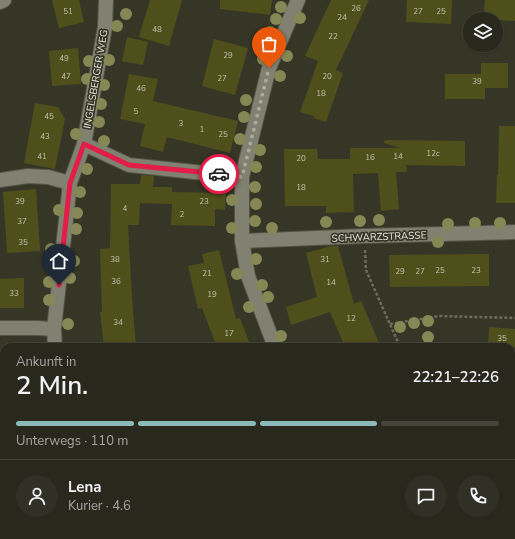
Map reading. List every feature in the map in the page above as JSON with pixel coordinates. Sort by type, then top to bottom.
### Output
[{"type":"street","points":[[0,2],[4,0]]},
{"type":"street","name":"INGELSBERGER WEG","points":[[55,343],[54,329],[70,183],[84,144],[105,26],[106,0]]},
{"type":"street","points":[[273,343],[248,276],[242,240],[242,177],[269,68],[298,0]]},
{"type":"street","points":[[84,144],[129,165],[242,177]]},
{"type":"street","points":[[0,180],[28,176],[48,177],[70,183]]},
{"type":"street","name":"SCHWARZSTRASSE","points":[[242,240],[515,232]]},
{"type":"street","points":[[0,328],[54,329]]},
{"type":"path","points":[[364,236],[366,270],[398,343]]},
{"type":"path","points":[[390,324],[439,316],[515,318]]},
{"type":"building","points":[[52,0],[79,0],[84,22],[59,28]]},
{"type":"building","points":[[150,0],[182,0],[169,46],[139,37]]},
{"type":"building","points":[[220,0],[272,0],[270,15],[220,9]]},
{"type":"building","points":[[331,0],[369,0],[336,70],[343,73],[326,122],[313,118],[314,116],[300,112],[318,61],[305,56]]},
{"type":"building","points":[[407,0],[452,0],[451,24],[406,22]]},
{"type":"building","points":[[485,0],[515,0],[515,21],[503,20],[503,12],[484,12]]},
{"type":"building","points":[[127,37],[148,42],[143,65],[122,61]]},
{"type":"building","points":[[214,39],[248,48],[235,95],[202,86]]},
{"type":"building","points":[[78,48],[81,84],[52,86],[49,51]]},
{"type":"building","points":[[481,63],[508,63],[508,88],[485,88],[485,99],[445,99],[445,74],[481,74]]},
{"type":"building","points":[[129,74],[158,79],[153,101],[238,121],[230,153],[167,137],[163,152],[140,146],[145,124],[120,119]]},
{"type":"building","points":[[35,103],[58,107],[65,119],[55,169],[24,163]]},
{"type":"building","points":[[499,126],[515,126],[515,203],[496,203]]},
{"type":"building","points":[[385,140],[465,141],[465,166],[406,165],[407,172],[396,172],[399,209],[381,211],[378,173],[353,174],[354,212],[326,213],[326,206],[285,206],[284,149],[317,149],[318,159],[350,159],[350,148],[400,148],[384,143]]},
{"type":"building","points":[[141,175],[154,176],[153,187],[172,187],[172,192],[226,193],[225,210],[215,209],[215,226],[171,225],[172,204],[140,203],[139,225],[128,225],[136,343],[104,343],[100,312],[102,312],[100,249],[110,248],[111,184],[140,184]]},
{"type":"building","points":[[36,189],[40,251],[7,253],[3,192]]},
{"type":"building","points":[[332,246],[338,246],[354,304],[361,301],[379,343],[343,343],[330,312],[291,325],[286,307],[317,297],[306,253]]},
{"type":"building","points":[[219,250],[236,319],[240,318],[249,343],[215,343],[202,308],[198,309],[188,266],[204,263],[202,254]]},
{"type":"building","points":[[489,254],[489,286],[390,287],[389,255]]},
{"type":"building","points":[[24,278],[24,308],[0,308],[0,279]]},
{"type":"building","points":[[489,327],[515,329],[515,343],[488,343]]},
{"type":"way so far","points":[[219,174],[242,177],[269,68]]},
{"type":"route","points":[[59,285],[70,183],[84,144],[129,165],[219,174]]}]
